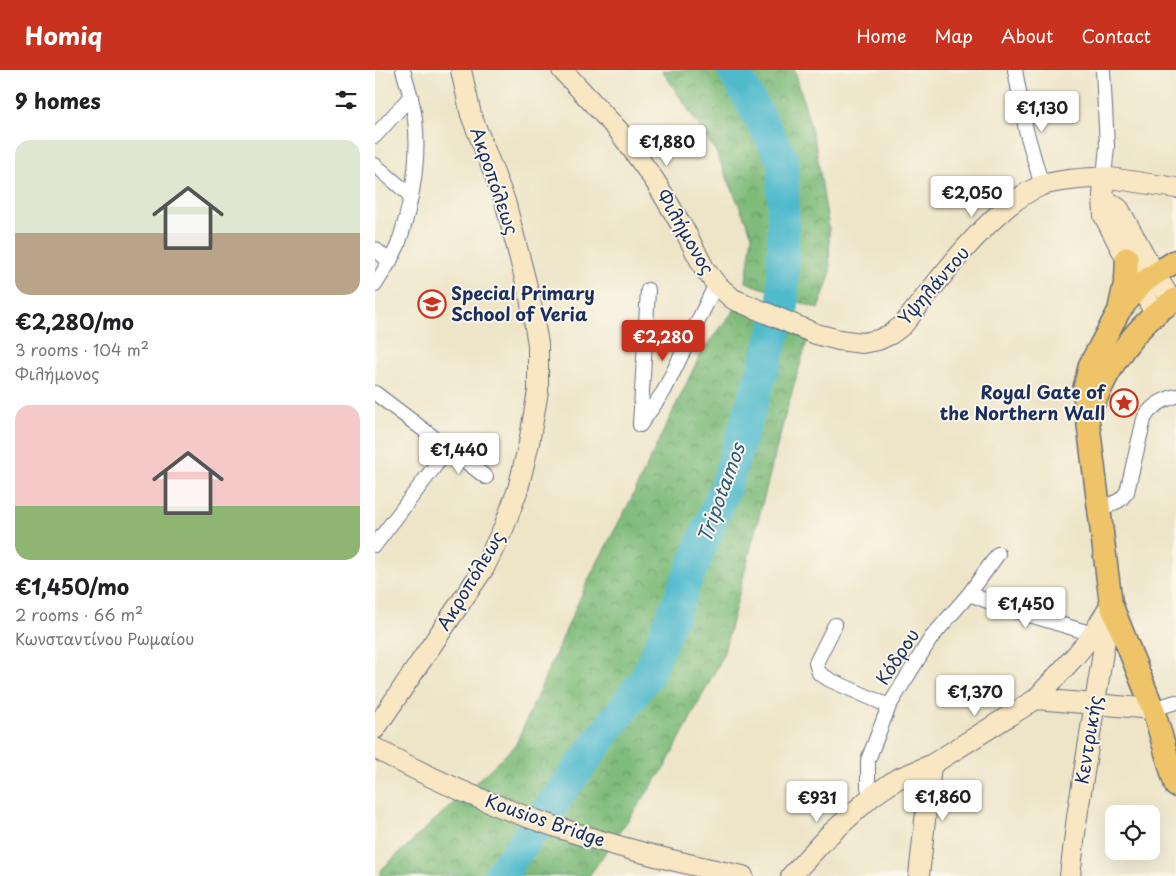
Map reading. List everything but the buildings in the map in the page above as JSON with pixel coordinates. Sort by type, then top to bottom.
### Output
[{"type":"main road","points":[[1119,311],[1127,279],[1127,258]]},
{"type":"main road","points":[[1176,262],[1147,280],[1119,311],[1090,364],[1084,390],[1111,604],[1153,709],[1176,786]]},
{"type":"main road","points":[[1087,420],[1107,372],[1121,350],[1168,305]]},
{"type":"street","points":[[375,285],[390,262],[397,246],[411,196],[415,166],[415,130],[411,96],[403,70]]},
{"type":"street","name":"Ακροπόλεως","points":[[375,729],[483,568],[504,527],[518,489],[529,443],[537,391],[538,344],[530,298],[505,202],[471,115],[461,70]]},
{"type":"street","name":"Φιλήμονος","points":[[562,70],[618,130],[635,152],[686,233],[704,268],[716,284],[733,299]]},
{"type":"street","points":[[1015,70],[1026,130],[1041,186]]},
{"type":"street","points":[[1103,70],[1107,146],[1103,198],[1104,216],[1127,258],[1168,305]]},
{"type":"street","points":[[375,136],[411,96]]},
{"type":"street","points":[[375,165],[411,196]]},
{"type":"street","name":"Υψηλάντου","points":[[733,299],[816,334],[862,343],[878,340],[891,334],[903,325],[966,248],[993,221],[1016,200],[1041,186],[1056,182],[1104,177],[1176,188]]},
{"type":"street","points":[[1103,198],[1119,209],[1147,280]]},
{"type":"street","points":[[375,249],[390,262]]},
{"type":"street","points":[[648,290],[640,425],[664,391],[716,284]]},
{"type":"street","points":[[375,393],[486,477]]},
{"type":"street","points":[[1099,510],[1120,500],[1127,492],[1147,412],[1161,402],[1176,396]]},
{"type":"street","points":[[375,545],[448,449]]},
{"type":"street","name":"Κόδρου","points":[[871,797],[867,787],[868,760],[889,706],[931,638],[969,594],[998,554]]},
{"type":"street","points":[[969,594],[1006,608],[1093,634]]},
{"type":"street","points":[[791,876],[827,837],[871,797],[897,779],[931,764],[1036,699],[1060,674],[1093,634],[1111,604]]},
{"type":"street","name":"Κεντρικής","points":[[1070,876],[1077,817],[1111,604]]},
{"type":"street","points":[[835,625],[816,663],[819,673],[829,680],[889,706]]},
{"type":"street","points":[[1036,699],[1153,709],[1176,702]]},
{"type":"street","name":"Kousios Bridge","points":[[375,748],[476,798],[530,818],[690,865],[743,876]]},
{"type":"street","points":[[919,876],[931,764]]},
{"type":"green space","points":[[662,70],[795,70],[816,147],[829,229],[830,275],[818,309],[746,282],[752,235],[715,150]]},
{"type":"green space","points":[[735,309],[808,338],[786,412],[723,656],[665,767],[589,876],[380,876],[382,869],[515,746],[588,580],[628,505],[702,351]]},
{"type":"waterway","name":"Tripotamos","points":[[499,876],[647,676],[725,488],[783,306],[783,160],[733,70]]},
{"type":"place","name":"Special Primary School of Veria","points":[[432,304]]},
{"type":"place","name":"Royal Gate of the Northern Wall","points":[[1124,403]]}]
